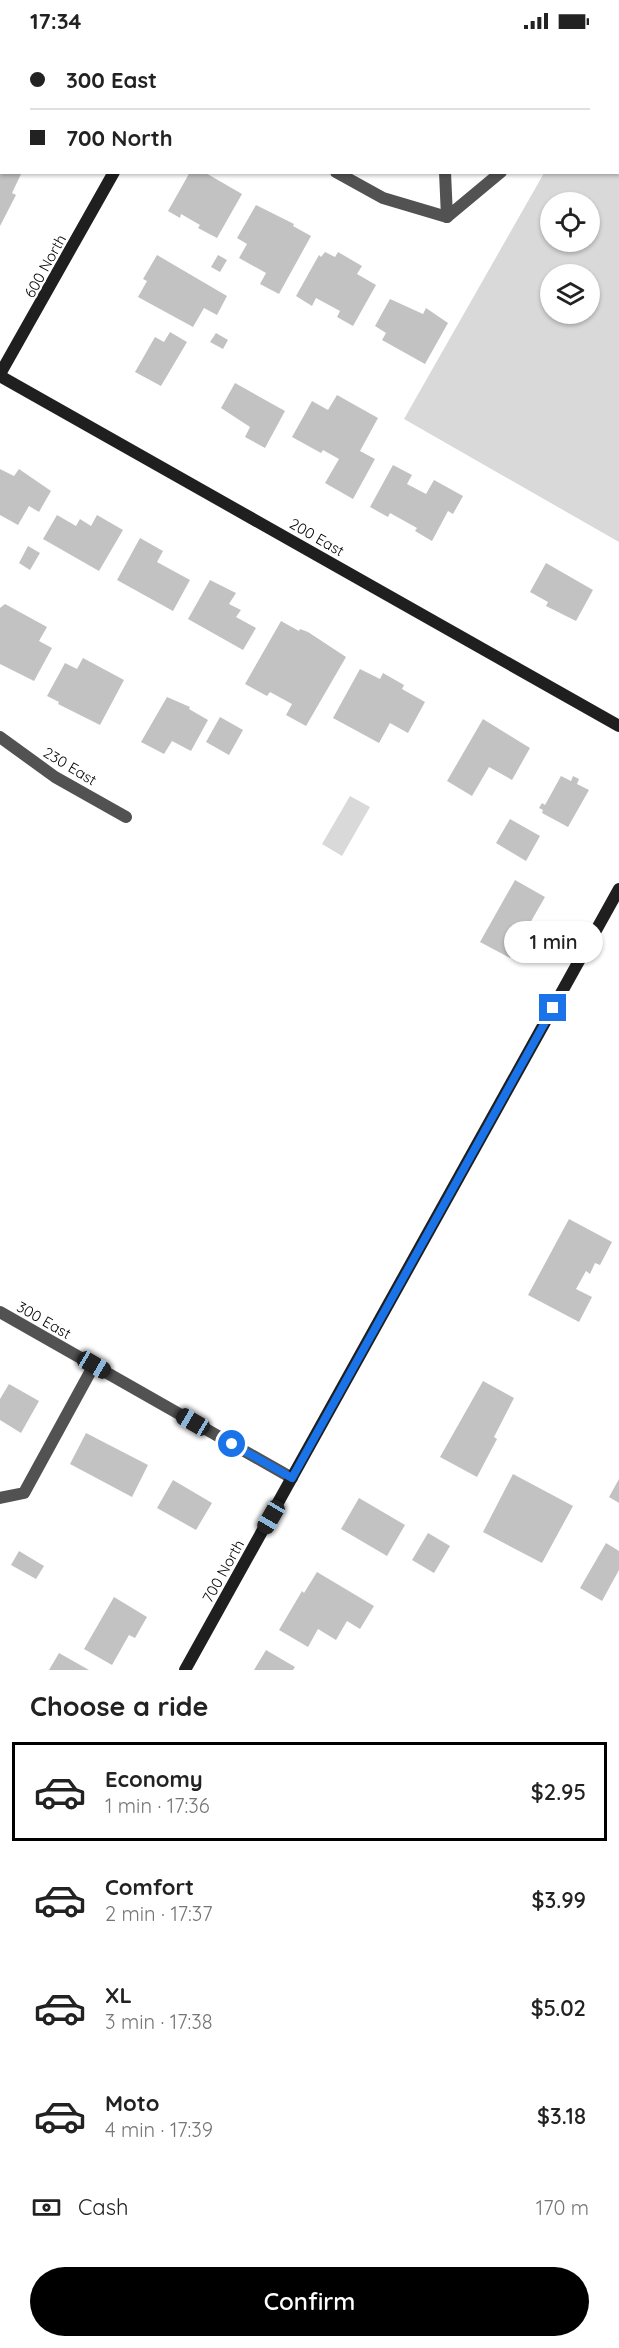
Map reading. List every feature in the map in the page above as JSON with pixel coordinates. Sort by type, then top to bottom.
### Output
[{"type":"street","name":"600 North","points":[[0,375],[113,174]]},
{"type":"street","points":[[340,174],[383,198],[447,217]]},
{"type":"street","points":[[445,174],[447,217]]},
{"type":"street","points":[[447,217],[499,174]]},
{"type":"street","name":"200 East","points":[[0,375],[619,726]]},
{"type":"street","name":"230 East","points":[[0,737],[55,777],[126,817]]},
{"type":"street","name":"700 North","points":[[185,1670],[619,889]]},
{"type":"street","name":"300 East","points":[[0,1312],[292,1478]]},
{"type":"street","points":[[0,1498],[24,1493],[94,1365]]},
{"type":"shaded area","points":[[543,174],[619,174],[619,542],[404,419]]},
{"type":"shaded area","points":[[350,796],[370,807],[342,856],[322,844]]},
{"type":"building","points":[[0,174],[21,174],[12,193],[16,195],[0,226]]},
{"type":"building","points":[[189,174],[207,174],[242,194],[217,238],[198,228],[200,225],[181,214],[180,218],[168,211]]},
{"type":"building","points":[[256,205],[294,224],[293,226],[311,236],[279,294],[260,284],[266,273],[239,258],[247,244],[237,238]]},
{"type":"building","points":[[325,252],[335,257],[338,252],[362,266],[357,274],[376,285],[353,326],[337,317],[340,311],[316,298],[312,306],[296,296],[319,255],[321,257]]},
{"type":"building","points":[[157,255],[227,296],[217,315],[204,308],[193,327],[138,297],[147,281],[143,279]]},
{"type":"building","points":[[218,255],[227,260],[220,272],[211,267]]},
{"type":"building","points":[[390,299],[423,314],[426,308],[448,323],[425,364],[382,340],[386,333],[375,326]]},
{"type":"building","points":[[170,332],[187,342],[161,386],[135,372],[155,337],[164,342]]},
{"type":"building","points":[[216,333],[228,340],[223,349],[210,342]]},
{"type":"building","points":[[235,383],[285,411],[265,448],[245,437],[250,427],[221,408]]},
{"type":"building","points":[[337,395],[378,418],[360,451],[375,459],[353,499],[325,483],[339,459],[323,450],[321,453],[292,437],[312,401],[328,410]]},
{"type":"building","points":[[393,465],[412,475],[407,484],[426,494],[434,480],[463,496],[453,514],[448,511],[432,541],[415,531],[417,528],[390,513],[388,517],[370,507]]},
{"type":"building","points":[[0,469],[14,476],[19,469],[51,491],[39,512],[29,506],[18,525],[0,515]]},
{"type":"building","points":[[57,515],[76,526],[80,519],[91,526],[97,515],[123,530],[99,571],[43,539]]},
{"type":"building","points":[[140,538],[163,551],[157,562],[190,580],[173,611],[117,580]]},
{"type":"building","points":[[28,546],[40,553],[30,570],[19,563]]},
{"type":"building","points":[[546,563],[593,590],[576,621],[546,606],[548,602],[530,592]]},
{"type":"building","points":[[210,580],[236,593],[229,604],[241,610],[236,617],[256,628],[243,650],[188,619]]},
{"type":"building","points":[[5,604],[47,627],[39,641],[52,648],[34,681],[0,664],[0,608]]},
{"type":"building","points":[[281,621],[299,631],[300,629],[308,632],[346,657],[306,726],[286,715],[292,704],[270,692],[267,696],[245,684]]},
{"type":"building","points":[[83,658],[124,680],[100,725],[47,696],[65,663],[77,669]]},
{"type":"building","points":[[360,669],[380,679],[383,673],[404,685],[402,689],[425,702],[408,733],[390,723],[379,743],[333,718]]},
{"type":"building","points":[[167,697],[190,707],[189,709],[208,720],[191,751],[172,741],[164,754],[141,742]]},
{"type":"building","points":[[220,717],[243,730],[229,755],[206,742]]},
{"type":"building","points":[[483,719],[530,748],[512,780],[489,767],[472,796],[447,781]]},
{"type":"building","points":[[561,776],[571,781],[573,776],[579,779],[577,784],[589,790],[568,827],[542,813],[543,810],[539,808],[542,803],[545,805]]},
{"type":"building","points":[[510,819],[540,836],[526,861],[496,843]]},
{"type":"building","points":[[515,880],[545,897],[510,958],[480,942]]},
{"type":"building","points":[[569,1219],[612,1242],[600,1265],[595,1263],[590,1274],[586,1271],[576,1289],[592,1297],[579,1322],[528,1295]]},
{"type":"building","points":[[483,1381],[514,1398],[494,1437],[497,1439],[477,1477],[440,1457]]},
{"type":"building","points":[[9,1384],[39,1401],[21,1433],[0,1420],[0,1399]]},
{"type":"building","points":[[86,1433],[148,1465],[132,1497],[70,1464]]},
{"type":"building","points":[[513,1474],[573,1506],[542,1563],[483,1532]]},
{"type":"building","points":[[619,1479],[619,1503],[609,1497]]},
{"type":"building","points":[[173,1480],[212,1503],[196,1530],[157,1508]]},
{"type":"building","points":[[359,1498],[405,1525],[387,1556],[341,1529]]},
{"type":"building","points":[[428,1533],[450,1546],[434,1573],[412,1560]]},
{"type":"building","points":[[606,1543],[619,1551],[619,1570],[602,1601],[580,1588]]},
{"type":"building","points":[[19,1551],[44,1566],[36,1579],[11,1565]]},
{"type":"building","points":[[317,1572],[374,1606],[360,1629],[347,1621],[336,1640],[318,1629],[308,1647],[279,1630],[302,1591],[304,1593]]},
{"type":"building","points":[[114,1597],[147,1617],[135,1638],[129,1635],[112,1665],[84,1649]]},
{"type":"building","points":[[266,1650],[295,1667],[293,1670],[254,1670]]},
{"type":"building","points":[[59,1653],[89,1670],[49,1670]]},
{"type":"route","points":[[232,1444],[292,1478],[553,1008]]}]
